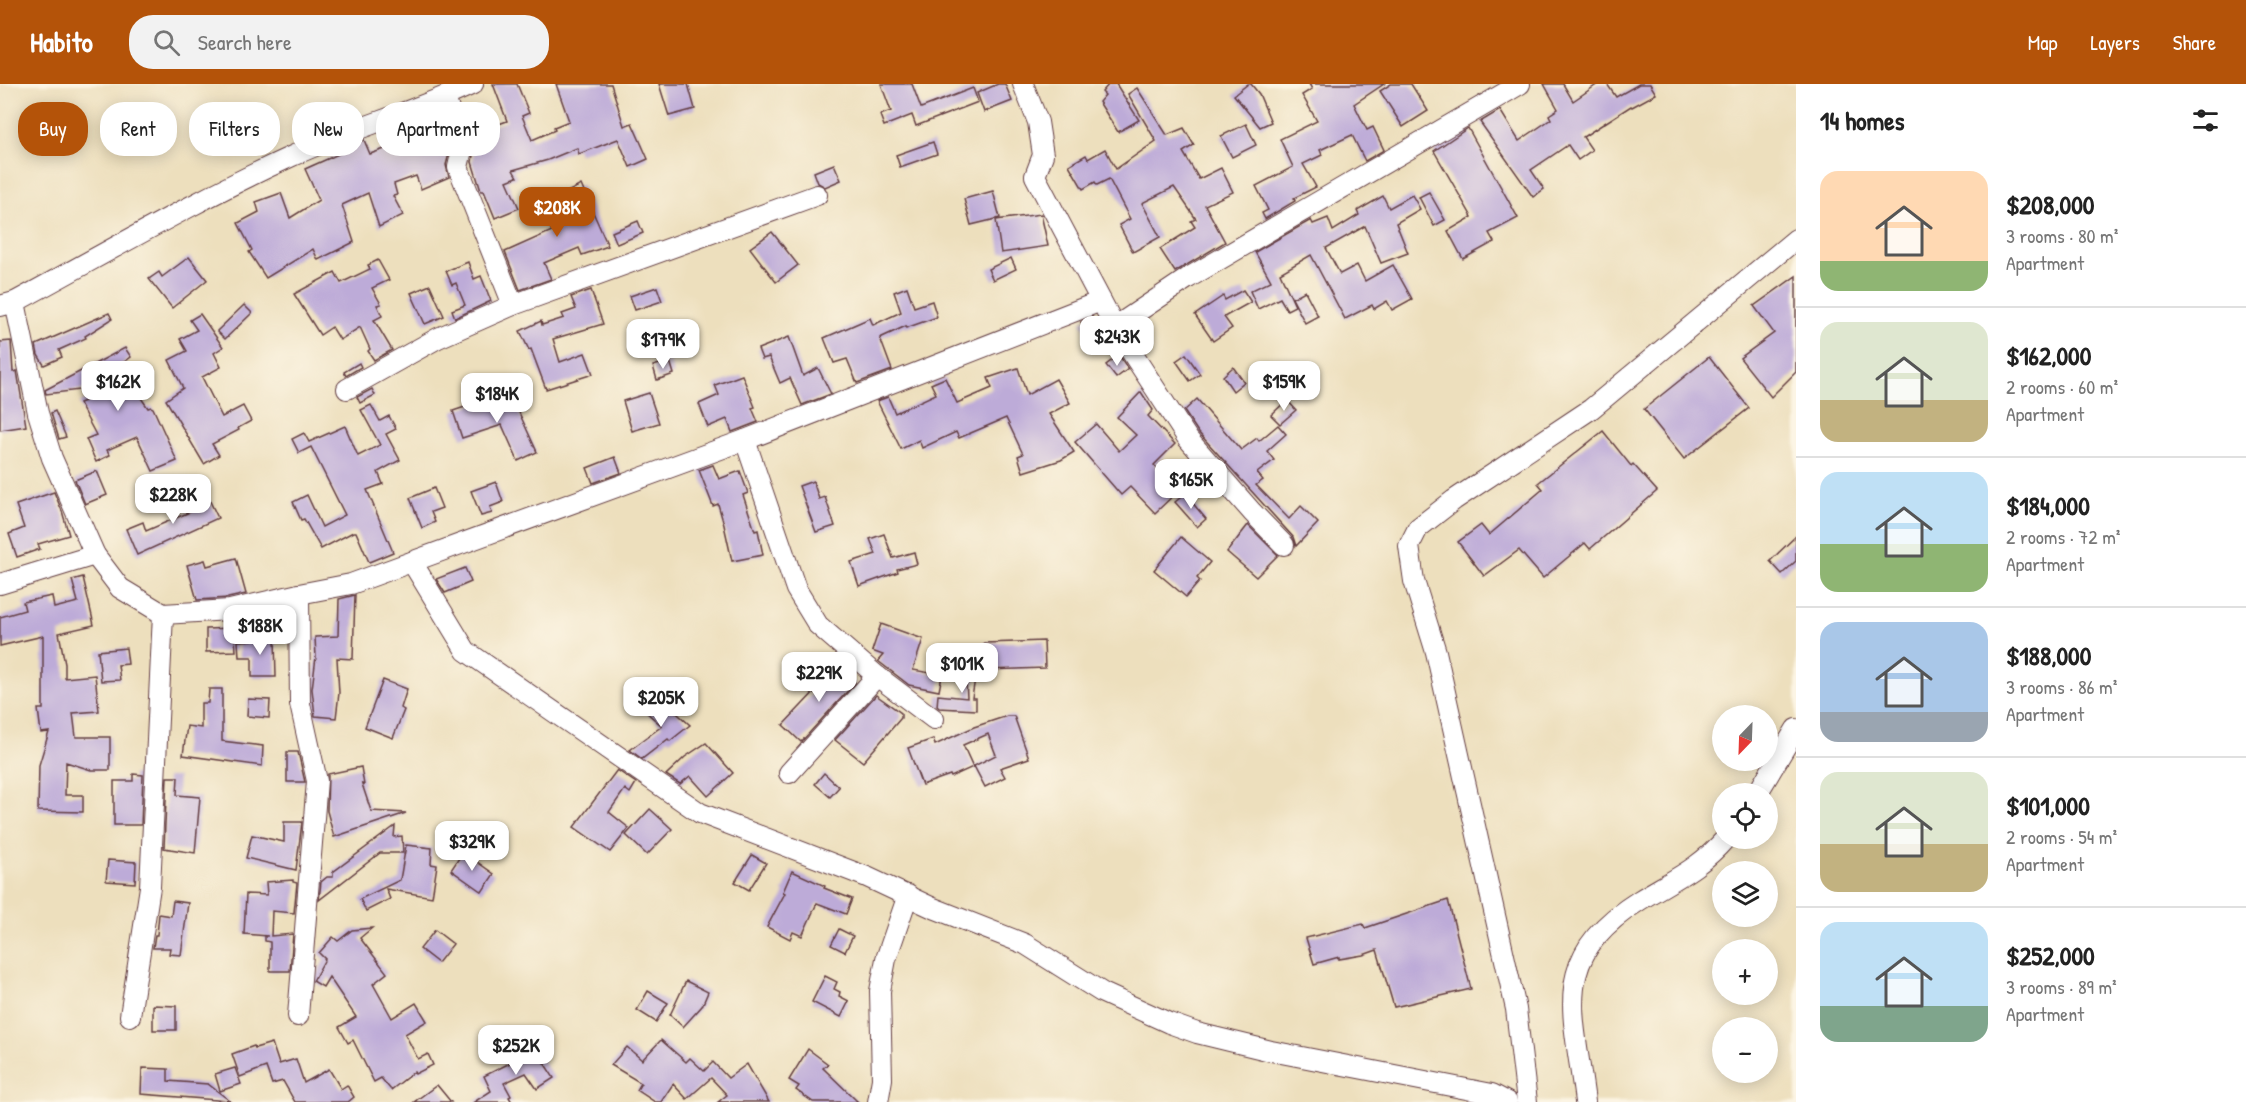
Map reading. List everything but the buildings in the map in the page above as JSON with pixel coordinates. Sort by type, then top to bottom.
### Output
[{"type":"street","points":[[473,84],[445,97],[293,155],[240,180],[8,304],[52,458],[95,555],[120,588],[163,614],[230,610],[351,584],[745,440],[1101,302]]},
{"type":"street","points":[[1023,84],[1038,122],[1043,155],[1035,176],[1115,327],[1188,439],[1284,545]]},
{"type":"street","points":[[1115,327],[1188,278],[1520,84]]},
{"type":"street","points":[[445,97],[462,150],[458,167],[513,305]]},
{"type":"street","points":[[347,389],[438,338],[513,305],[817,195]]},
{"type":"street","points":[[1527,1102],[1516,1009],[1436,652],[1414,581],[1408,546],[1418,528],[1454,500],[1591,409],[1796,239]]},
{"type":"street","points":[[745,440],[795,589],[818,625],[877,676],[934,719]]},
{"type":"street","points":[[0,584],[95,555]]},
{"type":"street","points":[[412,562],[466,651],[700,813],[867,877],[931,907],[1025,944],[1103,993],[1169,1023],[1197,1033],[1271,1051],[1492,1094],[1507,1102]]},
{"type":"street","points":[[298,1016],[316,781],[300,704],[300,594]]},
{"type":"street","points":[[130,1016],[150,887],[163,614]]},
{"type":"street","points":[[789,773],[877,676]]},
{"type":"street","points":[[1764,783],[1796,729]]},
{"type":"street","points":[[1585,1102],[1572,1012],[1573,985],[1587,945],[1610,922],[1639,901],[1710,857],[1717,849]]},
{"type":"street","points":[[878,1102],[882,1079],[880,990],[886,959],[908,895]]}]
